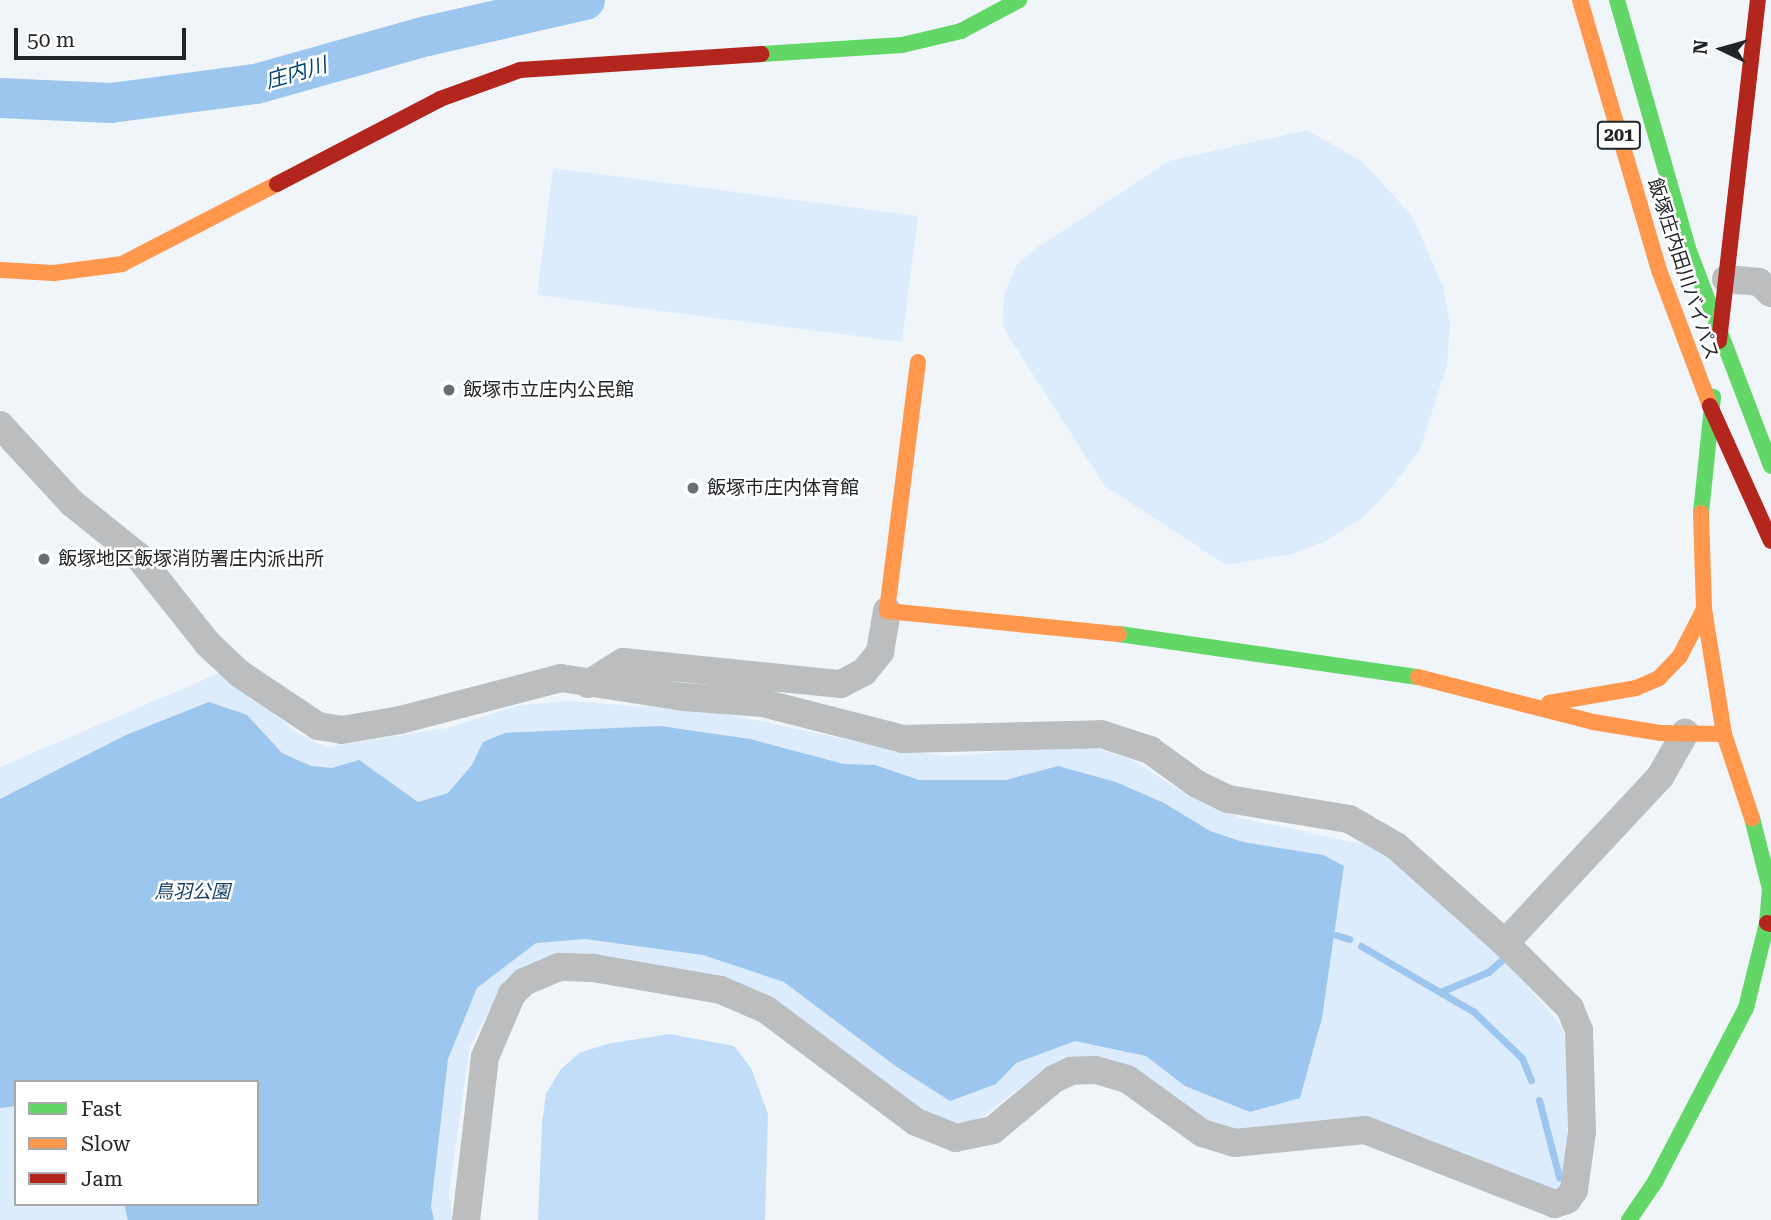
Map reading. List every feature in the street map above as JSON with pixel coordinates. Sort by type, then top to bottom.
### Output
[{"type":"main road","points":[[0,270],[54,273],[122,264],[440,99],[520,70],[902,45],[961,31],[1019,0]]},
{"type":"main road","name":"飯塚庄内田川バイパス","points":[[1580,0],[1659,270],[1693,369],[1771,541]]},
{"type":"main road","name":"飯塚庄内田川バイパス","points":[[1618,0],[1689,251],[1761,447],[1771,466]]},
{"type":"main road","points":[[1629,1220],[1655,1182],[1746,1008],[1769,923],[1770,889],[1764,853],[1724,734],[1704,608],[1701,509],[1758,0]]},
{"type":"main road","points":[[918,362],[887,611],[1142,636],[1352,665],[1533,705],[1593,722],[1685,733],[1724,734]]},
{"type":"main road","points":[[1716,373],[1764,386]]},
{"type":"main road","points":[[1533,705],[1605,695],[1658,678],[1680,656],[1704,608]]},
{"type":"street","points":[[1726,279],[1759,282],[1771,293]]},
{"type":"street","points":[[0,425],[72,503],[138,556],[208,644],[240,674],[318,726],[342,730],[400,720],[539,681],[561,678],[588,684],[763,703],[903,739],[1101,734],[1150,750],[1196,784],[1228,799],[1349,819],[1396,846],[1505,943],[1570,1009],[1579,1030],[1582,1132],[1574,1190],[1567,1200],[1555,1204],[1366,1130],[1235,1143],[1202,1133],[1127,1079],[1095,1070],[1054,1079],[993,1130],[956,1138],[916,1122],[767,1010],[721,990],[593,968],[559,968],[524,982],[512,994],[485,1057],[466,1220]]},
{"type":"street","points":[[588,684],[622,662],[841,684],[864,672],[880,652],[887,611]]},
{"type":"street","points":[[1505,943],[1660,777],[1685,733]]},
{"type":"green space","points":[[1307,130],[1363,162],[1412,216],[1443,286],[1450,324],[1447,365],[1420,449],[1394,485],[1362,518],[1328,540],[1292,554],[1226,565],[1105,486],[1010,339],[1003,325],[1004,295],[1016,266],[1035,249],[1169,161]]},
{"type":"green space","points":[[553,168],[918,216],[902,342],[537,295]]},
{"type":"green space","name":"鳥羽公園","points":[[224,671],[300,735],[328,747],[447,728],[519,705],[569,701],[717,712],[890,749],[949,756],[1086,745],[1130,759],[1180,790],[1240,818],[1372,846],[1412,876],[1503,959],[1562,1026],[1569,1057],[1566,1179],[1559,1190],[1545,1191],[1382,1123],[1226,1132],[1080,1059],[1040,1072],[977,1121],[943,1123],[911,1105],[771,999],[543,960],[506,979],[470,1047],[449,1194],[453,1220],[0,1220],[0,767]]},
{"type":"shaded area","name":"鳥羽公園","points":[[209,702],[247,715],[282,753],[311,766],[332,768],[359,760],[418,802],[448,793],[472,765],[483,742],[505,733],[660,726],[750,739],[844,764],[875,765],[919,780],[1006,780],[1058,766],[1116,782],[1164,803],[1210,831],[1243,842],[1323,855],[1344,866],[1322,1018],[1300,1098],[1250,1112],[1185,1086],[1146,1056],[1075,1041],[1016,1063],[996,1084],[950,1101],[897,1067],[784,982],[703,955],[585,939],[536,943],[477,988],[448,1059],[431,1207],[434,1220],[128,1220],[124,1206],[259,1206],[259,1080],[14,1080],[14,1106],[0,1108],[0,799],[126,735]]},
{"type":"shaded area","points":[[669,1034],[734,1046],[751,1068],[768,1114],[765,1220],[538,1220],[542,1123],[546,1094],[561,1069],[579,1053],[607,1044]]},
{"type":"waterway","name":"庄内川","points":[[0,98],[111,103],[256,84],[427,36],[585,0]]},
{"type":"waterway","points":[[1336,935],[1349,939]]},
{"type":"waterway","points":[[1361,946],[1474,1012],[1522,1058],[1531,1080]]},
{"type":"waterway","points":[[1440,992],[1488,972],[1503,959]]},
{"type":"waterway","points":[[1539,1100],[1559,1177]]},
{"type":"traffic: fast","points":[[761,54],[902,45],[961,31],[1019,0]]},
{"type":"traffic: fast","points":[[1617,0],[1689,251],[1771,466]]},
{"type":"traffic: fast","points":[[1701,513],[1713,397]]},
{"type":"traffic: fast","points":[[1119,634],[1418,677]]},
{"type":"traffic: fast","points":[[1629,1220],[1655,1182],[1746,1008],[1767,923],[1770,889],[1752,818]]},
{"type":"traffic: slow","points":[[1580,0],[1659,270],[1710,406]]},
{"type":"traffic: slow","points":[[0,270],[54,273],[122,264],[277,184]]},
{"type":"traffic: slow","points":[[918,362],[887,611],[1119,634]]},
{"type":"traffic: slow","points":[[1701,513],[1704,609],[1724,734],[1752,818]]},
{"type":"traffic: slow","points":[[1549,703],[1636,688],[1659,678],[1680,656],[1704,609]]},
{"type":"traffic: slow","points":[[1418,677],[1593,722],[1661,733],[1724,734]]},
{"type":"traffic: jam","points":[[1719,341],[1758,0]]},
{"type":"traffic: jam","points":[[277,184],[440,99],[520,70],[761,54]]},
{"type":"traffic: jam","points":[[1710,406],[1771,541]]},
{"type":"traffic: jam","points":[[1767,923],[1771,924]]},
{"type":"place","name":"飯塚市立庄内公民館","points":[[449,390]]},
{"type":"place","name":"飯塚市庄内体育館","points":[[693,488]]},
{"type":"place","name":"飯塚地区飯塚消防署庄内派出所","points":[[44,559]]}]
